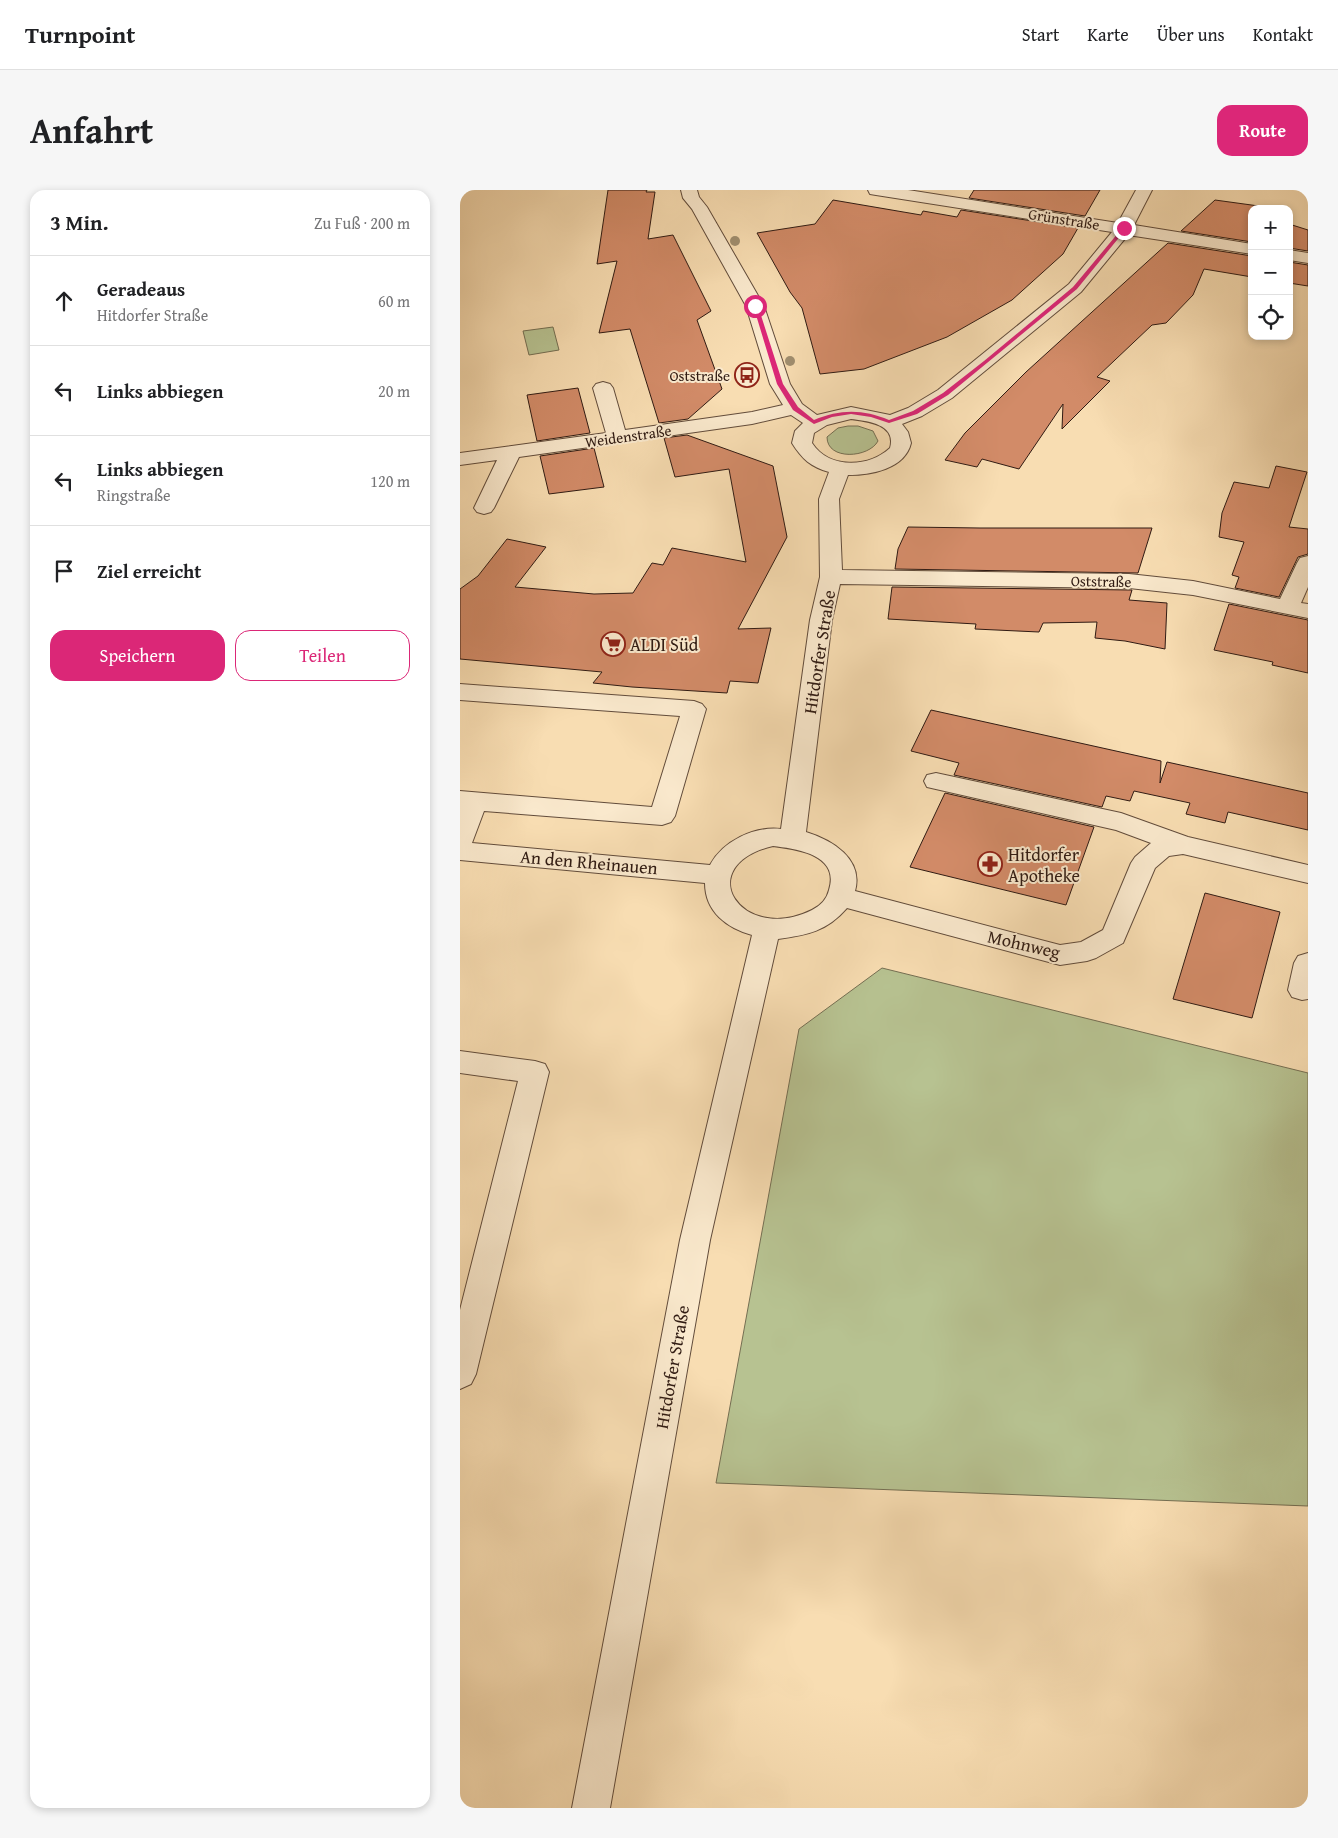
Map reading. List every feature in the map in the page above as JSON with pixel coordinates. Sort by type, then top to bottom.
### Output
[{"type":"street","points":[[689,190],[691,198],[699,207],[755,306],[780,384],[795,408],[814,422]]},
{"type":"street","name":"Grünstraße","points":[[876,190],[1248,248]]},
{"type":"street","points":[[889,422],[915,412],[946,394],[1075,288],[1124,228],[1144,190]]},
{"type":"street","points":[[1293,256],[1308,258]]},
{"type":"street","points":[[603,388],[617,437]]},
{"type":"street","name":"Weidenstraße","points":[[460,459],[752,418],[795,408]]},
{"type":"street","points":[[851,413],[872,415],[889,422],[899,432],[902,443],[895,454],[881,463],[862,468],[841,468],[824,465],[811,458],[803,450],[801,440],[805,430],[814,422],[830,415],[851,413]]},
{"type":"street","points":[[484,508],[511,452]]},
{"type":"street","name":"Hitdorfer Straße","points":[[793,837],[821,620],[831,577],[829,499],[841,468]]},
{"type":"street","points":[[1298,609],[1308,563]]},
{"type":"street","name":"Oststraße","points":[[831,577],[1129,581],[1193,588],[1298,609]]},
{"type":"street","points":[[460,692],[694,709],[662,816],[468,801],[460,841]]},
{"type":"street","name":"Mohnweg","points":[[936,781],[1121,822],[1183,845],[1308,874]]},
{"type":"street","points":[[773,837],[793,837],[813,842],[830,852],[841,865],[846,881],[841,898],[830,912],[812,923],[790,929],[767,929],[748,924],[732,916],[721,904],[716,890],[717,875],[724,862],[737,850],[754,841],[773,837]]},
{"type":"street","name":"Mohnweg","points":[[841,898],[1060,955],[1087,952],[1114,936],[1144,863],[1162,848],[1183,845]]},
{"type":"street","name":"An den Rheinauen","points":[[460,851],[717,875]]},
{"type":"street","name":"Hitdorfer Straße","points":[[591,1808],[695,1240],[767,929]]},
{"type":"street","points":[[1302,990],[1308,963]]},
{"type":"street","points":[[460,1062],[534,1072],[460,1374]]},
{"type":"green space","points":[[553,327],[559,350],[529,355],[523,331]]},
{"type":"green space","points":[[858,426],[873,431],[878,441],[873,447],[858,454],[841,453],[834,450],[829,445],[827,437],[838,428]]},
{"type":"green space","points":[[882,968],[1308,1073],[1308,1506],[716,1483],[799,1029]]},
{"type":"building","points":[[608,190],[647,190],[646,192],[655,192],[648,239],[673,235],[711,311],[697,320],[722,389],[688,419],[659,423],[630,329],[599,333],[617,261],[597,264]]},
{"type":"building","points":[[974,190],[1100,190],[1085,216],[969,198]]},
{"type":"building","points":[[833,200],[921,215],[923,211],[957,217],[961,210],[1078,228],[1063,254],[1012,300],[947,337],[864,369],[820,374],[802,308],[790,292],[757,233],[815,224]]},
{"type":"building","points":[[1215,200],[1251,205],[1248,205],[1248,241],[1181,231]]},
{"type":"building","points":[[1293,225],[1308,230],[1308,251],[1293,249]]},
{"type":"building","points":[[1168,243],[1248,255],[1248,276],[1204,269],[1193,295],[1166,323],[1152,325],[1097,377],[1110,381],[1062,429],[1063,404],[1019,469],[982,459],[977,467],[945,460],[965,433],[1026,372]]},
{"type":"building","points":[[1293,263],[1308,265],[1308,286],[1293,284]]},
{"type":"building","points":[[578,388],[590,433],[537,441],[527,395]]},
{"type":"building","name":"ALDI Süd","points":[[687,435],[773,466],[787,537],[738,629],[771,628],[758,683],[730,681],[727,693],[632,687],[593,683],[602,672],[460,659],[460,589],[478,576],[507,539],[546,547],[515,587],[594,594],[633,593],[652,563],[663,565],[672,548],[746,562],[729,469],[675,477],[664,438]]},
{"type":"building","points":[[594,448],[604,487],[549,494],[540,456]]},
{"type":"building","points":[[1276,466],[1307,472],[1289,527],[1308,529],[1308,554],[1298,557],[1279,597],[1235,588],[1239,577],[1232,575],[1244,542],[1219,537],[1222,513],[1234,482],[1269,488]]},
{"type":"building","points":[[908,527],[1152,528],[1138,573],[895,569],[898,549]]},
{"type":"building","points":[[892,587],[1132,590],[1129,600],[1167,603],[1165,649],[1125,641],[1095,638],[1097,622],[1043,623],[1039,632],[975,629],[976,624],[888,619]]},
{"type":"building","points":[[1229,604],[1308,620],[1308,673],[1272,665],[1273,662],[1214,650]]},
{"type":"building","points":[[931,710],[1161,761],[1160,783],[1167,762],[1308,793],[1308,830],[1228,812],[1225,823],[1186,814],[1190,803],[1134,791],[1130,801],[1106,796],[1102,807],[954,775],[959,763],[911,751]]},
{"type":"building","points":[[945,793],[1094,827],[1066,905],[910,867]]},
{"type":"building","points":[[1205,893],[1280,912],[1252,1018],[1173,999]]},
{"type":"place","name":"Oststraße","points":[[747,375]]},
{"type":"place","name":"ALDI Süd","points":[[613,644]]},
{"type":"place","name":"Hitdorfer Apotheke","points":[[990,864]]},
{"type":"route","points":[[755,306],[775,363],[780,384],[795,408],[814,422],[830,415],[851,413],[872,415],[889,422],[915,412],[946,394],[986,363],[1075,288],[1124,228]]}]
